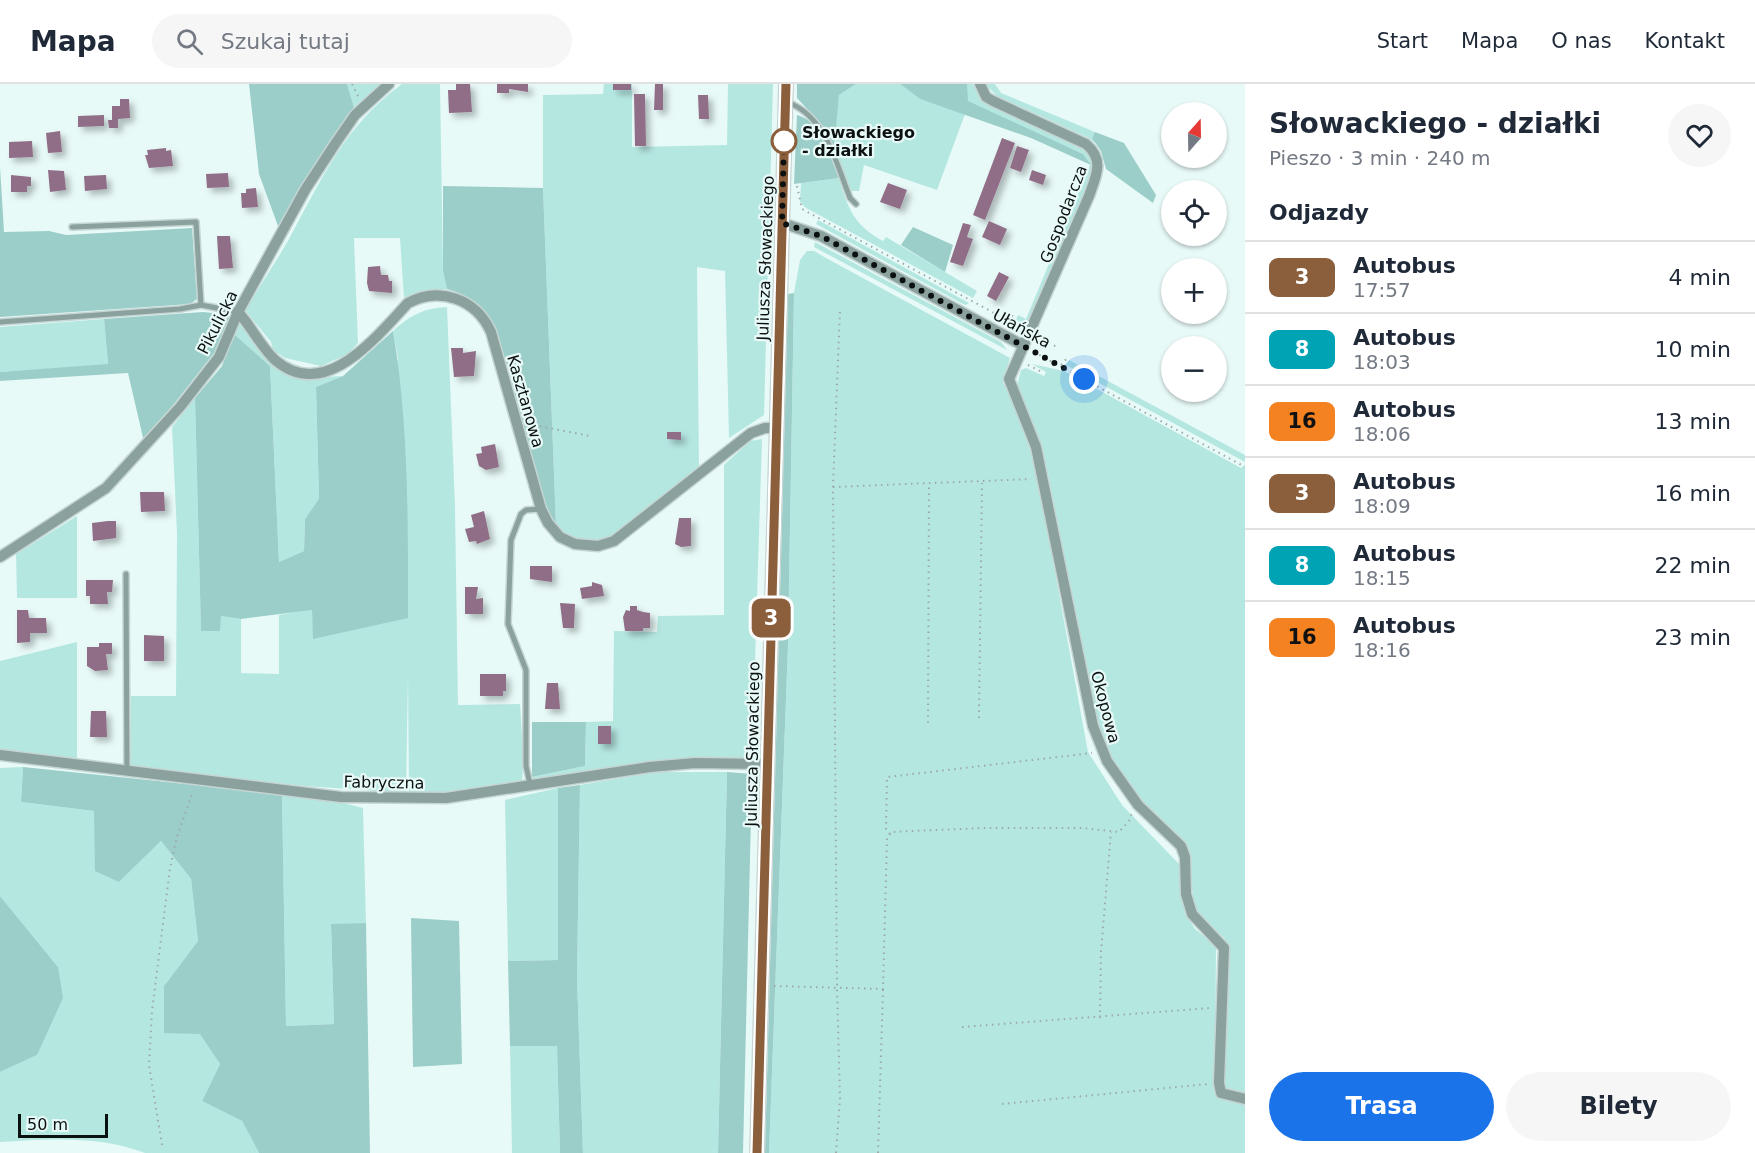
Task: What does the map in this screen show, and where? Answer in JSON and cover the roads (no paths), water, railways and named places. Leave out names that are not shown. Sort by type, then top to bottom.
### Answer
[{"type":"street","name":"Pikulicka","points":[[0,557],[106,488],[180,407],[219,357],[238,312],[305,190],[334,144],[363,107],[389,84]]},
{"type":"street","name":"Juliusza Słowackiego","points":[[757,1153],[786,84]]},
{"type":"street","name":"Gospodarcza","points":[[980,84],[986,97],[1086,144],[1093,150],[1098,160],[1098,171],[1089,196],[1024,346]]},
{"type":"street","name":"Ułańska","points":[[782,223],[812,231],[1024,346]]},
{"type":"street","name":"Kasztanowa","points":[[238,312],[276,360],[292,370],[314,375],[341,367],[408,303],[420,297],[453,297],[475,308],[485,319],[541,509],[552,528],[567,541],[582,546],[606,544],[628,531],[751,434],[765,428],[777,428]]},
{"type":"street","name":"Okopowa","points":[[1024,346],[1009,379],[1036,447],[1093,726],[1102,750],[1138,805],[1181,846],[1185,857],[1186,894],[1192,914],[1224,948],[1219,1083],[1221,1093],[1245,1099]]},
{"type":"street","name":"Fabryczna","points":[[0,755],[341,797],[446,798],[650,767],[695,763],[768,764]]},
{"type":"lane","points":[[785,102],[800,107],[826,138],[850,198],[856,204]]},
{"type":"lane","points":[[72,227],[196,222],[201,305]]},
{"type":"lane","points":[[0,322],[180,309],[201,305],[238,312]]},
{"type":"lane","points":[[530,786],[526,766],[526,670],[508,624],[511,540],[521,514],[526,510],[541,509]]},
{"type":"lane","points":[[126,574],[127,771]]},
{"type":"place","name":"Słowackiego - działki","points":[[784,141]]}]
